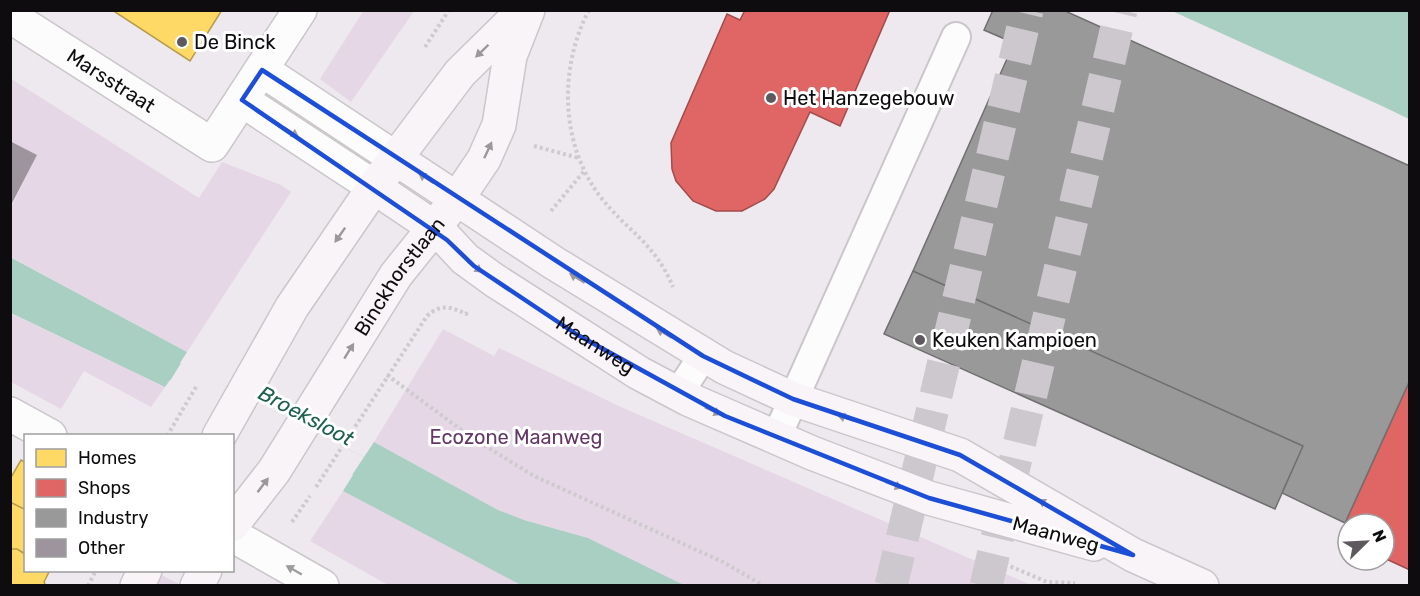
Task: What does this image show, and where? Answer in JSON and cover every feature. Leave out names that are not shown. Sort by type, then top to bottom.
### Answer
[{"type":"street","points":[[300,10],[242,100],[374,187]]},
{"type":"street","name":"Binckhorstlaan","points":[[231,414],[292,307],[395,158],[460,74],[526,10]]},
{"type":"street","name":"Binckhorstlaan","points":[[234,522],[297,434],[396,275],[433,226],[457,199],[481,164],[495,135],[502,110],[510,56],[526,10]]},
{"type":"street","name":"Marsstraat","points":[[10,16],[212,145],[242,100]]},
{"type":"street","points":[[262,70],[395,158]]},
{"type":"street","name":"Maanweg","points":[[395,158],[703,356],[793,399],[960,455],[1133,555],[1202,585]]},
{"type":"street","name":"Maanweg","points":[[374,187],[433,226],[465,259],[494,280],[608,354],[678,394],[776,438],[963,510],[1133,555]]},
{"type":"street","points":[[10,414],[48,434]]},
{"type":"street","points":[[234,536],[322,585]]},
{"type":"lane","points":[[776,438],[956,37]]},
{"type":"lane","points":[[678,394],[703,356]]},
{"type":"path","points":[[589,10],[573,51],[568,83],[571,129],[580,159],[598,194],[661,261],[677,295]]},
{"type":"path","points":[[387,375],[471,437],[534,476],[723,562],[764,585]]},
{"type":"path","points":[[168,434],[193,393]]},
{"type":"path","points":[[267,554],[300,513],[342,446]]},
{"type":"highlighted area","points":[[262,70],[703,356],[793,399],[960,455],[1133,555],[929,498],[725,416],[576,334],[474,266],[447,240],[242,100]]},
{"type":"green space","points":[[364,10],[414,11],[351,102],[320,79]]},
{"type":"green space","points":[[10,78],[199,198],[222,162],[281,185],[291,192],[187,352],[11,257],[11,207],[37,155],[11,141]]},
{"type":"green space","points":[[10,313],[165,387],[151,407],[84,371],[61,409],[11,382]]},
{"type":"green space","name":"Ecozone Maanweg","points":[[443,329],[494,356],[499,348],[621,407],[1031,585],[684,585],[588,538],[524,520],[498,510],[374,442]]},
{"type":"green space","points":[[343,491],[521,585],[388,585],[310,541]]},
{"type":"green space","points":[[158,573],[179,584],[152,586]]},
{"type":"shaded area","points":[[1172,11],[1409,11],[1409,119],[1382,106]]},
{"type":"shaded area","points":[[10,257],[187,352],[180,363],[364,457],[374,442],[498,510],[524,520],[588,538],[684,585],[521,585],[343,491],[353,475],[170,380],[165,387],[11,313]]},
{"type":"pier","points":[[181,363],[364,457],[352,475],[170,381]]},
{"type":"building: Homes","name":"De Binck","points":[[112,10],[222,10],[190,61]]},
{"type":"building: Homes","points":[[21,460],[24,462],[24,509],[10,502],[10,479]]},
{"type":"building: Homes","points":[[10,502],[24,509],[24,554],[17,549],[10,549]]},
{"type":"building: Homes","points":[[10,549],[17,549],[24,553],[24,572],[49,572],[44,582],[46,586],[10,586]]},
{"type":"building: Shops","name":"Het Hanzegebouw","points":[[745,10],[890,10],[840,126],[810,112],[774,189],[765,199],[742,211],[716,211],[693,201],[676,181],[672,169],[671,143],[727,14],[740,20]]},
{"type":"building: Shops","points":[[1410,380],[1410,570],[1396,564],[1396,512],[1350,512]]},
{"type":"building: Industry","points":[[993,10],[1063,10],[1410,166],[1410,380],[1350,512],[1336,512],[1336,519],[1282,493],[1303,446],[913,271],[1014,43],[984,30]]},
{"type":"building: Industry","points":[[913,271],[1303,446],[1275,509],[884,334]]},
{"type":"building: Other","points":[[10,141],[37,155],[10,207]]},
{"type":"tunnel","points":[[891,586],[1027,10]]},
{"type":"tunnel","points":[[986,586],[1121,10]]},
{"type":"place","name":"De Binck","points":[[182,42]]},
{"type":"place","name":"Het Hanzegebouw","points":[[771,98]]},
{"type":"place","name":"Keuken Kampioen","points":[[920,340]]},
{"type":"water label","name":"Broeksloot","points":[[306,416]]}]
